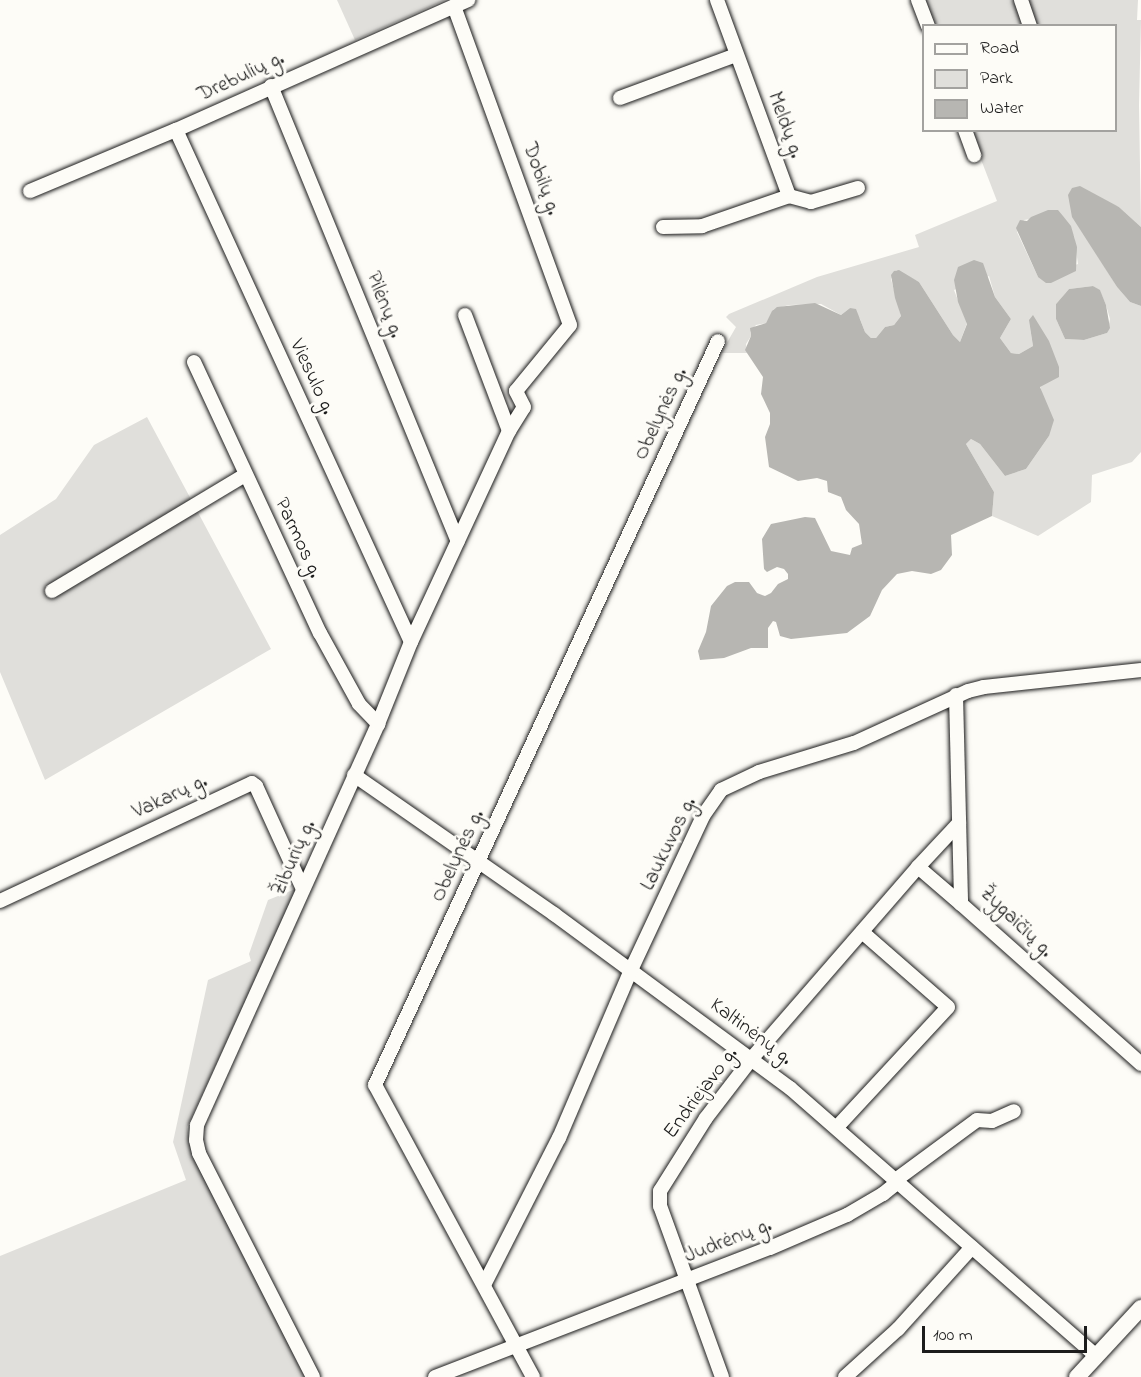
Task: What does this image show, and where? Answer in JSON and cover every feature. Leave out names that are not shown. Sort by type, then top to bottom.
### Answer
[{"type":"main road","points":[[1077,1377],[1141,1308]]},
{"type":"street","name":"Drebulių g.","points":[[30,190],[176,130],[468,0]]},
{"type":"street","name":"Meldų g.","points":[[717,0],[789,196]]},
{"type":"street","points":[[918,0],[927,24]]},
{"type":"street","points":[[1021,0],[1029,24]]},
{"type":"street","name":"Dobilų g.","points":[[454,6],[569,315],[570,325],[566,333],[541,359]]},
{"type":"street","points":[[620,98],[736,55]]},
{"type":"street","name":"Pilėnų g.","points":[[271,86],[458,541]]},
{"type":"street","name":"Viesulo g.","points":[[176,130],[411,642]]},
{"type":"street","points":[[966,132],[974,155]]},
{"type":"street","points":[[663,227],[702,226],[789,196],[811,202],[858,188]]},
{"type":"street","points":[[465,315],[509,431]]},
{"type":"street","name":"Obelynės g.","points":[[533,1377],[375,1085],[718,341]]},
{"type":"street","name":"Žiburių g.","points":[[314,1377],[200,1153],[196,1140],[197,1125],[378,724],[411,642],[509,431],[524,407],[516,391],[541,359]]},
{"type":"street","name":"Parmos g.","points":[[194,362],[245,475],[326,643],[359,705],[378,724]]},
{"type":"street","points":[[52,591],[245,475]]},
{"type":"street","name":"Laukuvos g.","points":[[484,1283],[559,1138],[631,970],[703,816],[721,790],[759,772],[854,743],[956,695],[984,687],[1141,670]]},
{"type":"street","name":"Žygaičių g.","points":[[956,695],[962,904],[1141,1064]]},
{"type":"street","name":"Kaltinėnų g.","points":[[354,775],[479,861],[752,1058],[837,1127],[1096,1356]]},
{"type":"street","name":"Vakarų g.","points":[[0,901],[252,783],[256,786],[303,889]]},
{"type":"street","name":"Endriejavo g.","points":[[722,1377],[660,1206],[660,1191],[706,1118],[752,1058],[959,823]]},
{"type":"street","points":[[918,867],[962,904]]},
{"type":"street","points":[[837,1127],[948,1007],[862,932]]},
{"type":"street","name":"Judrėnų g.","points":[[435,1377],[847,1215],[883,1194],[894,1185],[897,1179],[977,1120],[992,1122],[1014,1111]]},
{"type":"street","points":[[845,1377],[898,1329],[972,1247]]},
{"type":"green space","points":[[337,0],[445,0],[355,40]]},
{"type":"green space","points":[[922,0],[1138,0],[1137,20],[1141,20],[1139,105],[1141,227],[1119,207],[1092,195],[1088,240],[1117,287],[1130,302],[1141,306],[1141,452],[1132,462],[1092,475],[1091,502],[1038,536],[992,516],[994,492],[966,444],[971,439],[980,444],[1005,476],[1026,469],[1049,436],[1029,320],[1033,346],[1019,354],[1011,353],[1000,338],[1011,319],[995,297],[989,276],[954,290],[967,323],[960,342],[953,335],[919,282],[896,270],[891,279],[901,316],[894,325],[885,327],[876,338],[871,338],[865,332],[860,319],[850,308],[841,315],[821,304],[789,305],[774,309],[766,323],[756,325],[750,332],[751,336],[746,344],[747,353],[721,353],[736,327],[726,317],[729,314],[817,277],[919,247],[915,235],[997,201],[970,132],[1117,132],[1117,24],[931,24]],"holes":[[[1030,219],[1074,236],[1078,264],[1038,277],[1017,232],[1024,220]],[[1093,286],[1100,291],[1110,319],[1107,333],[1084,340],[1065,339],[1056,319],[1056,304],[1069,289]]]},
{"type":"green space","points":[[147,417],[271,649],[45,780],[0,672],[0,535],[56,499],[94,445]]},
{"type":"green space","points":[[298,888],[187,1127],[192,1154],[305,1377],[0,1377],[0,1256],[186,1180],[173,1142],[208,980],[251,961],[249,954],[268,900]]},
{"type":"water","points":[[1080,186],[1119,207],[1141,227],[1141,306],[1130,302],[1117,287],[1072,217],[1068,195],[1072,188]]},
{"type":"water","points":[[1048,210],[1058,210],[1071,226],[1077,247],[1076,271],[1051,283],[1046,283],[1038,277],[1016,228],[1020,220],[1027,221]]},
{"type":"water","points":[[974,260],[983,263],[995,297],[1011,319],[1000,338],[1011,353],[1019,354],[1033,346],[1029,320],[1033,315],[1049,341],[1059,367],[1059,377],[1040,387],[1054,420],[1049,436],[1026,469],[1005,476],[980,444],[971,439],[966,444],[994,492],[992,516],[951,535],[952,555],[941,570],[931,574],[912,571],[897,574],[882,590],[870,616],[847,633],[791,639],[780,636],[776,622],[773,621],[768,628],[768,648],[751,648],[724,658],[700,660],[698,651],[706,632],[711,606],[727,586],[735,582],[749,582],[757,593],[765,596],[771,593],[778,584],[788,579],[788,574],[784,569],[777,567],[767,572],[764,569],[762,539],[771,524],[805,517],[815,518],[831,551],[850,555],[852,548],[862,544],[859,524],[846,510],[841,497],[828,492],[827,481],[817,478],[798,481],[769,467],[765,437],[770,424],[770,413],[761,394],[763,377],[745,350],[751,336],[750,328],[766,323],[772,311],[777,307],[815,303],[841,315],[850,308],[856,309],[865,332],[871,338],[876,338],[885,327],[894,325],[901,316],[891,275],[894,271],[899,270],[919,282],[953,335],[960,342],[967,324],[958,302],[954,280],[958,267]]},
{"type":"water","points":[[1093,286],[1100,290],[1106,305],[1110,328],[1107,333],[1084,340],[1065,339],[1056,319],[1056,304],[1069,289]]}]
